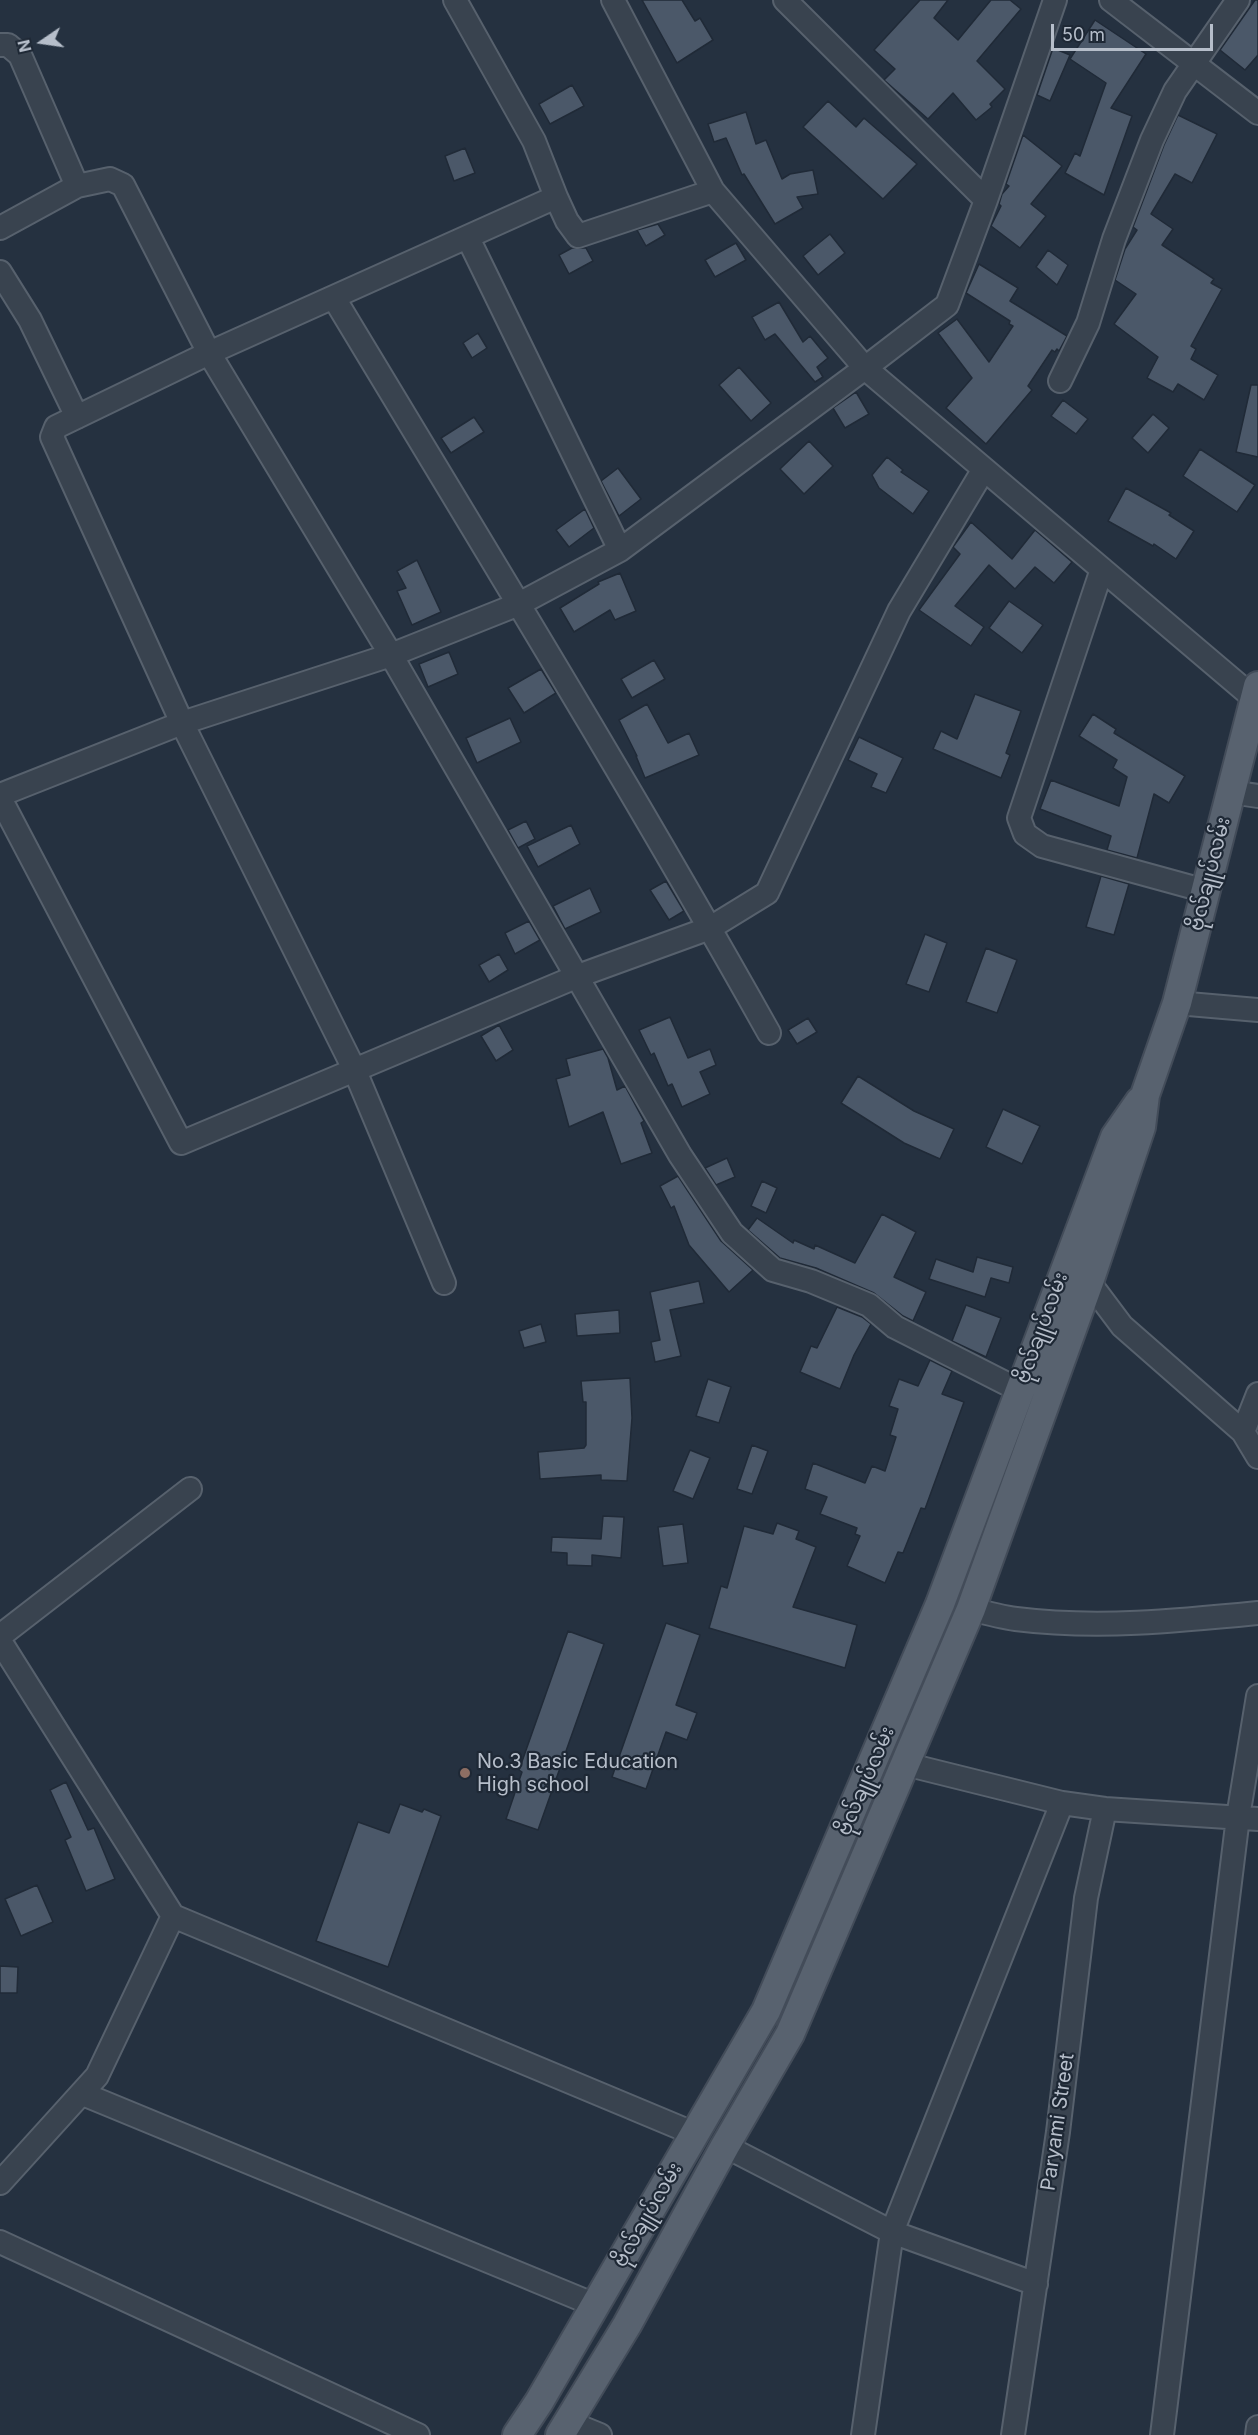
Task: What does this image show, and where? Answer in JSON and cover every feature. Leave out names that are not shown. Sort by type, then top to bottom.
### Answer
[{"type":"main road","name":"ဗိုလ်ချုပ်လမ်း","points":[[564,2428],[627,2325],[725,2146],[790,2034],[971,1610],[1089,1282],[1141,1127],[1145,1095],[1177,1003],[1206,891],[1245,794],[1256,692]]},
{"type":"main road","name":"ဗိုလ်ချုပ်လမ်း","points":[[517,2435],[539,2402],[771,2000],[940,1604],[1115,1137],[1145,1095]]},
{"type":"street","points":[[455,0],[534,141],[567,221],[578,236],[713,191]]},
{"type":"street","points":[[613,0],[713,191],[865,368],[1102,569],[1256,692]]},
{"type":"street","points":[[785,0],[986,200]]},
{"type":"street","points":[[984,469],[899,611],[767,893],[710,928],[578,976],[181,1143],[0,796],[182,723],[392,655],[519,604],[620,550],[865,368],[947,305],[1055,0]]},
{"type":"street","points":[[1111,0],[1258,113]]},
{"type":"street","points":[[1060,381],[1088,323],[1114,239],[1152,140],[1175,91],[1238,0]]},
{"type":"street","points":[[0,45],[8,45],[20,55],[77,186]]},
{"type":"street","points":[[0,228],[77,186],[110,178],[123,185],[209,353],[392,655],[680,1155],[732,1233],[773,1270],[811,1281],[869,1305],[895,1327],[1019,1390]]},
{"type":"street","points":[[444,1283],[356,1071],[182,723],[52,437],[56,428],[209,353],[556,197]]},
{"type":"street","points":[[468,238],[620,550]]},
{"type":"street","points":[[0,272],[30,320],[77,417]]},
{"type":"street","points":[[334,298],[519,604],[710,928],[769,1034]]},
{"type":"street","points":[[1102,569],[1019,818],[1025,834],[1042,846],[1206,891]]},
{"type":"street","points":[[1177,1003],[1258,1010]]},
{"type":"street","points":[[1089,1282],[1122,1326],[1243,1432],[1258,1457]]},
{"type":"street","points":[[1243,1432],[1258,1394]]},
{"type":"street","points":[[0,1636],[190,1489]]},
{"type":"street","points":[[971,1610],[1015,1619],[1098,1624],[1184,1620],[1258,1613]]},
{"type":"street","points":[[0,1641],[173,1916],[695,2134]]},
{"type":"street","points":[[1162,2435],[1248,1818],[1258,1696]]},
{"type":"street","points":[[905,1764],[1062,1803],[1105,1809],[1248,1818]]},
{"type":"street","points":[[863,2435],[892,2232],[1062,1803]]},
{"type":"street","name":"Paryami Street","points":[[1013,2435],[1058,2132],[1086,1898],[1105,1809]]},
{"type":"street","points":[[0,2183],[97,2076],[173,1916]]},
{"type":"street","points":[[83,2094],[595,2305]]},
{"type":"street","points":[[725,2146],[892,2232],[1036,2284]]},
{"type":"street","points":[[0,2242],[418,2435]]},
{"type":"street","points":[[1257,2435],[1258,2427]]},
{"type":"street","points":[[564,2428],[600,2435]]},
{"type":"building","points":[[642,0],[682,0],[695,21],[700,18],[713,40],[677,63]]},
{"type":"building","points":[[920,0],[948,0],[934,18],[958,40],[991,0],[1010,0],[1021,9],[977,61],[1005,89],[990,104],[992,107],[976,120],[953,93],[928,119],[884,80],[895,69],[874,50]]},
{"type":"building","points":[[1255,0],[1258,0],[1258,55],[1245,70],[1220,50]]},
{"type":"building","points":[[1095,20],[1146,54],[1111,108],[1132,116],[1104,195],[1065,173],[1075,153],[1080,156],[1106,83],[1070,59]]},
{"type":"building","points":[[1053,48],[1070,55],[1050,101],[1037,95]]},
{"type":"building","points":[[572,85],[584,106],[550,124],[539,104]]},
{"type":"building","points":[[828,101],[856,127],[864,118],[917,164],[883,199],[803,127]]},
{"type":"building","points":[[746,112],[756,144],[766,140],[782,179],[790,174],[813,170],[818,194],[797,197],[803,208],[775,224],[744,174],[742,175],[726,138],[714,142],[708,124]]},
{"type":"building","points":[[1178,115],[1217,134],[1192,183],[1175,174],[1151,214],[1173,229],[1162,245],[1214,279],[1211,283],[1222,289],[1191,346],[1196,349],[1191,359],[1218,375],[1204,400],[1178,384],[1173,392],[1147,378],[1158,357],[1114,324],[1136,294],[1115,280],[1125,249],[1137,230],[1133,227],[1164,145]]},
{"type":"building","points":[[1023,135],[1062,166],[1031,204],[1046,216],[1020,248],[991,226],[1001,206],[999,204],[1002,194],[1009,186],[1006,184]]},
{"type":"building","points":[[465,148],[475,173],[454,181],[445,156]]},
{"type":"building","points":[[658,224],[665,235],[646,246],[637,230]]},
{"type":"building","points":[[830,234],[845,253],[818,275],[803,256]]},
{"type":"building","points":[[736,243],[746,260],[715,277],[705,260]]},
{"type":"building","points":[[572,248],[586,248],[593,261],[569,274],[559,255]]},
{"type":"building","points":[[1048,250],[1068,265],[1057,285],[1036,267]]},
{"type":"building","points":[[979,264],[1018,288],[1010,301],[1067,336],[1059,351],[1052,350],[1028,386],[1032,390],[986,444],[946,408],[972,378],[938,333],[957,319],[989,362],[1013,326],[1009,324],[1010,321],[966,293]]},
{"type":"building","points":[[779,302],[803,342],[810,336],[828,358],[817,367],[823,377],[815,382],[775,334],[765,340],[752,317]]},
{"type":"building","points":[[478,333],[487,348],[472,358],[463,343]]},
{"type":"building","points":[[739,367],[771,403],[751,421],[719,385]]},
{"type":"building","points":[[1251,385],[1258,385],[1258,457],[1236,452]]},
{"type":"building","points":[[856,392],[869,414],[845,428],[833,408]]},
{"type":"building","points":[[1063,400],[1088,419],[1076,434],[1051,416]]},
{"type":"building","points":[[1153,414],[1169,428],[1148,453],[1132,438]]},
{"type":"building","points":[[474,417],[484,432],[451,453],[441,438]]},
{"type":"building","points":[[809,441],[833,466],[804,494],[780,469]]},
{"type":"building","points":[[1200,449],[1255,485],[1237,512],[1183,476]]},
{"type":"building","points":[[887,457],[903,470],[901,472],[929,491],[913,514],[879,488],[872,475]]},
{"type":"building","points":[[618,468],[641,499],[619,516],[601,481]]},
{"type":"building","points":[[1126,488],[1171,513],[1169,515],[1194,531],[1176,559],[1154,544],[1153,546],[1108,521]]},
{"type":"building","points":[[585,509],[594,528],[569,547],[556,530]]},
{"type":"building","points":[[971,522],[1012,559],[1035,530],[1072,562],[1054,583],[1035,567],[1015,589],[989,565],[955,606],[984,627],[971,646],[919,610],[960,554],[953,547]]},
{"type":"building","points":[[417,560],[441,612],[412,625],[397,591],[406,588],[397,571]]},
{"type":"building","points":[[620,573],[636,611],[615,620],[610,610],[574,632],[560,608],[599,584],[598,582]]},
{"type":"building","points":[[1009,601],[1043,625],[1022,653],[989,628]]},
{"type":"building","points":[[449,652],[458,674],[428,687],[419,664]]},
{"type":"building","points":[[654,660],[665,679],[632,698],[621,679]]},
{"type":"building","points":[[541,669],[556,693],[524,713],[508,688]]},
{"type":"building","points":[[975,694],[1021,711],[1006,753],[1010,755],[1001,778],[933,749],[941,731],[957,739]]},
{"type":"building","points":[[647,704],[668,743],[689,733],[699,755],[645,778],[619,720]]},
{"type":"building","points":[[1093,714],[1116,729],[1114,733],[1185,776],[1169,803],[1154,794],[1137,858],[1107,850],[1111,836],[1040,809],[1051,780],[1119,806],[1127,777],[1113,768],[1117,760],[1079,736]]},
{"type":"building","points":[[510,718],[521,742],[477,763],[466,738]]},
{"type":"building","points":[[859,737],[903,758],[886,793],[871,787],[877,774],[848,760]]},
{"type":"building","points":[[526,821],[535,839],[518,848],[508,830]]},
{"type":"building","points":[[571,825],[580,844],[538,867],[527,846]]},
{"type":"building","points":[[1101,876],[1129,884],[1114,935],[1086,927]]},
{"type":"building","points":[[666,881],[684,911],[669,920],[650,890]]},
{"type":"building","points":[[590,888],[601,912],[565,929],[553,906]]},
{"type":"building","points":[[529,921],[540,940],[515,954],[505,933]]},
{"type":"building","points":[[925,934],[947,943],[929,992],[906,984]]},
{"type":"building","points":[[986,948],[1017,960],[997,1013],[966,1002]]},
{"type":"building","points":[[499,954],[508,970],[489,982],[479,965]]},
{"type":"building","points":[[670,1017],[688,1058],[710,1049],[716,1065],[700,1072],[710,1094],[682,1107],[672,1084],[668,1086],[654,1053],[651,1055],[639,1030]]},
{"type":"building","points":[[808,1018],[817,1032],[797,1044],[788,1030]]},
{"type":"building","points":[[499,1025],[513,1050],[496,1061],[481,1036]]},
{"type":"building","points":[[603,1049],[608,1058],[617,1090],[625,1086],[644,1121],[641,1123],[652,1153],[621,1164],[603,1112],[569,1127],[556,1079],[570,1075],[566,1059]]},
{"type":"building","points":[[858,1076],[914,1111],[954,1129],[940,1159],[904,1143],[841,1103]]},
{"type":"building","points":[[1003,1109],[1040,1126],[1022,1164],[986,1147]]},
{"type":"building","points":[[727,1158],[735,1177],[716,1185],[705,1168]]},
{"type":"building","points":[[678,1176],[721,1241],[753,1270],[729,1292],[689,1245],[674,1206],[671,1208],[660,1186]]},
{"type":"building","points":[[762,1181],[777,1188],[766,1213],[751,1206]]},
{"type":"building","points":[[882,1214],[916,1232],[894,1277],[926,1292],[913,1321],[874,1293],[816,1268],[780,1258],[748,1230],[757,1218],[793,1243],[794,1240],[814,1249],[815,1245],[855,1263]]},
{"type":"building","points":[[977,1257],[1013,1267],[1009,1283],[991,1278],[985,1297],[929,1279],[936,1259],[973,1272]]},
{"type":"building","points":[[699,1281],[704,1303],[670,1310],[681,1356],[655,1362],[651,1342],[660,1340],[650,1292]]},
{"type":"building","points":[[966,1305],[1001,1318],[986,1357],[952,1341]]},
{"type":"building","points":[[837,1307],[862,1317],[871,1324],[854,1355],[840,1389],[800,1372],[811,1346],[817,1348]]},
{"type":"building","points":[[619,1310],[620,1333],[577,1336],[575,1314]]},
{"type":"building","points":[[541,1324],[546,1342],[524,1348],[519,1331]]},
{"type":"building","points":[[930,1360],[952,1371],[942,1394],[964,1402],[925,1509],[921,1508],[903,1553],[898,1552],[885,1583],[847,1566],[860,1536],[855,1534],[857,1528],[820,1514],[827,1497],[805,1489],[813,1463],[865,1483],[872,1466],[885,1471],[896,1437],[890,1435],[898,1409],[889,1406],[899,1379],[918,1386]]},
{"type":"building","points":[[630,1378],[632,1418],[627,1481],[601,1480],[601,1475],[540,1479],[538,1452],[584,1448],[586,1445],[586,1402],[583,1402],[581,1381]]},
{"type":"building","points":[[708,1379],[731,1387],[719,1423],[696,1416]]},
{"type":"building","points":[[752,1445],[768,1451],[752,1494],[737,1489]]},
{"type":"building","points":[[690,1450],[710,1458],[693,1499],[673,1491]]},
{"type":"building","points":[[603,1516],[624,1517],[621,1558],[592,1555],[592,1566],[567,1565],[567,1553],[551,1552],[552,1537],[601,1539]]},
{"type":"building","points":[[777,1523],[799,1531],[796,1539],[816,1547],[793,1607],[857,1625],[845,1668],[709,1628],[721,1586],[727,1588],[744,1526],[773,1534]]},
{"type":"building","points":[[683,1524],[688,1563],[663,1566],[658,1527]]},
{"type":"building","points":[[666,1623],[700,1635],[676,1705],[697,1713],[687,1740],[666,1732],[646,1789],[612,1777]]},
{"type":"building","points":[[568,1631],[604,1644],[538,1830],[506,1819],[522,1772],[519,1770]]},
{"type":"building","points":[[66,1782],[88,1830],[94,1828],[115,1879],[86,1891],[65,1840],[71,1837],[50,1790]]},
{"type":"building","points":[[400,1804],[422,1812],[424,1809],[441,1816],[388,1967],[316,1941],[358,1822],[389,1833]]},
{"type":"building","points":[[37,1885],[53,1922],[21,1936],[5,1899]]},
{"type":"building","points":[[0,1966],[18,1967],[17,1993],[0,1993]]},
{"type":"place","name":"No.3 Basic Education High school","points":[[465,1773]]}]
